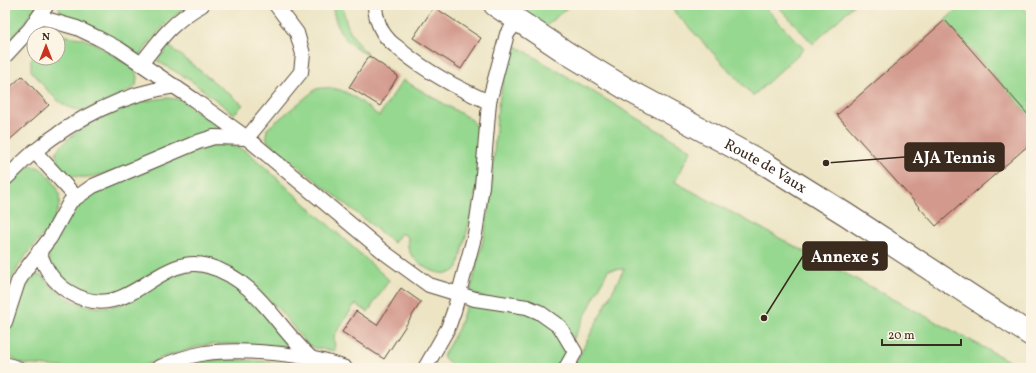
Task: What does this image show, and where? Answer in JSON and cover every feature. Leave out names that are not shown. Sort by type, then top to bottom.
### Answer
[{"type":"street","name":"Route de Vaux","points":[[495,5],[630,91],[767,165],[847,215],[1031,335]]},
{"type":"lane","points":[[5,56],[39,17],[47,5]]},
{"type":"lane","points":[[141,64],[167,31],[184,15],[202,5]]},
{"type":"lane","points":[[247,138],[301,72],[303,54],[297,33],[276,5]]},
{"type":"lane","points":[[375,5],[375,11],[387,39],[416,62],[456,87],[489,102]]},
{"type":"lane","points":[[39,17],[77,28],[119,49],[175,86],[247,138],[410,273],[429,285],[458,294],[527,307],[550,318],[560,327],[575,352],[566,368]]},
{"type":"lane","points":[[425,368],[448,328],[458,294],[479,213],[489,102],[507,34],[518,20]]},
{"type":"lane","points":[[5,179],[34,151],[72,125],[133,96],[160,88],[175,86]]},
{"type":"lane","points":[[5,322],[18,282],[39,251],[50,238],[63,212],[76,197],[93,186],[198,142],[214,137],[247,138]]},
{"type":"lane","points":[[34,151],[76,197]]},
{"type":"lane","points":[[39,251],[43,264],[52,277],[62,287],[76,296],[91,300],[104,301],[122,298],[136,292],[166,271],[179,266],[194,264],[219,270],[233,277],[254,293],[311,358]]},
{"type":"lane","points":[[158,368],[186,358],[227,352],[311,358],[328,361],[345,368]]},
{"type":"lane","points":[[5,364],[17,368]]},
{"type":"green space","points":[[5,5],[37,5],[23,25],[5,45]]},
{"type":"green space","points":[[59,5],[190,5],[169,21],[140,55],[89,25],[60,14]]},
{"type":"green space","points":[[332,5],[343,5],[346,20],[351,33],[369,56],[353,46],[343,36],[339,30]]},
{"type":"green space","points":[[521,5],[570,5],[543,29]]},
{"type":"green space","points":[[668,5],[763,5],[804,49],[753,96]]},
{"type":"green space","points":[[777,5],[854,5],[813,44]]},
{"type":"green space","points":[[962,5],[1021,5],[1031,16],[1031,118],[945,20]]},
{"type":"green space","points":[[66,36],[81,38],[94,43],[134,68],[137,77],[136,86],[128,91],[89,109],[79,110],[64,105],[52,95],[31,71],[31,66],[66,66]]},
{"type":"green space","points":[[169,46],[243,105],[234,114],[190,80],[157,61]]},
{"type":"green space","points":[[516,46],[691,150],[675,182],[1022,368],[573,368],[624,269],[608,270],[573,340],[563,324],[470,293],[484,236],[490,201],[498,106],[510,49]]},
{"type":"green space","points":[[403,80],[472,120],[478,133],[480,150],[476,191],[458,267],[454,271],[448,273],[435,272],[422,265],[410,253],[408,237],[401,233],[394,243],[268,142],[266,136],[267,129],[316,89],[326,88],[343,91],[357,99],[379,116]]},
{"type":"green space","points":[[166,98],[179,99],[221,129],[199,136],[137,162],[101,175],[85,177],[70,175],[60,167],[56,152],[66,141],[91,123],[106,115],[137,104]]},
{"type":"green space","points":[[222,144],[248,152],[389,280],[368,312],[355,304],[334,336],[335,351],[314,348],[306,343],[268,299],[231,277],[194,258],[169,263],[125,289],[114,293],[100,295],[81,291],[73,287],[60,278],[52,269],[48,254],[50,247],[75,206],[96,191],[200,148]]},
{"type":"green space","points":[[30,166],[39,168],[48,175],[57,189],[60,200],[52,222],[19,265],[5,297],[5,187],[23,169]]},
{"type":"green space","points":[[195,270],[217,275],[245,292],[289,344],[288,346],[226,344],[204,345],[164,357],[139,368],[73,368],[23,364],[11,356],[8,351],[7,339],[12,318],[23,285],[31,276],[42,276],[63,295],[74,301],[85,305],[98,307],[123,303],[137,297],[168,277]]},
{"type":"green space","points":[[468,301],[526,311],[548,321],[569,348],[559,368],[453,368],[443,356],[458,329]]},
{"type":"green space","points":[[227,359],[286,363],[320,368],[180,368],[207,361]]},
{"type":"building","points":[[434,7],[481,38],[461,69],[413,38]]},
{"type":"building","points":[[945,20],[1031,118],[1031,143],[936,226],[837,115]]},
{"type":"building","points":[[369,56],[398,76],[380,106],[349,87]]},
{"type":"building","points":[[22,76],[49,105],[5,144],[5,92]]},
{"type":"building","points":[[401,288],[421,302],[384,359],[342,332],[356,311],[377,325]]},
{"type":"place","name":"AJA Tennis","points":[[826,163]]},
{"type":"place","name":"Annexe 5","points":[[764,318]]}]
